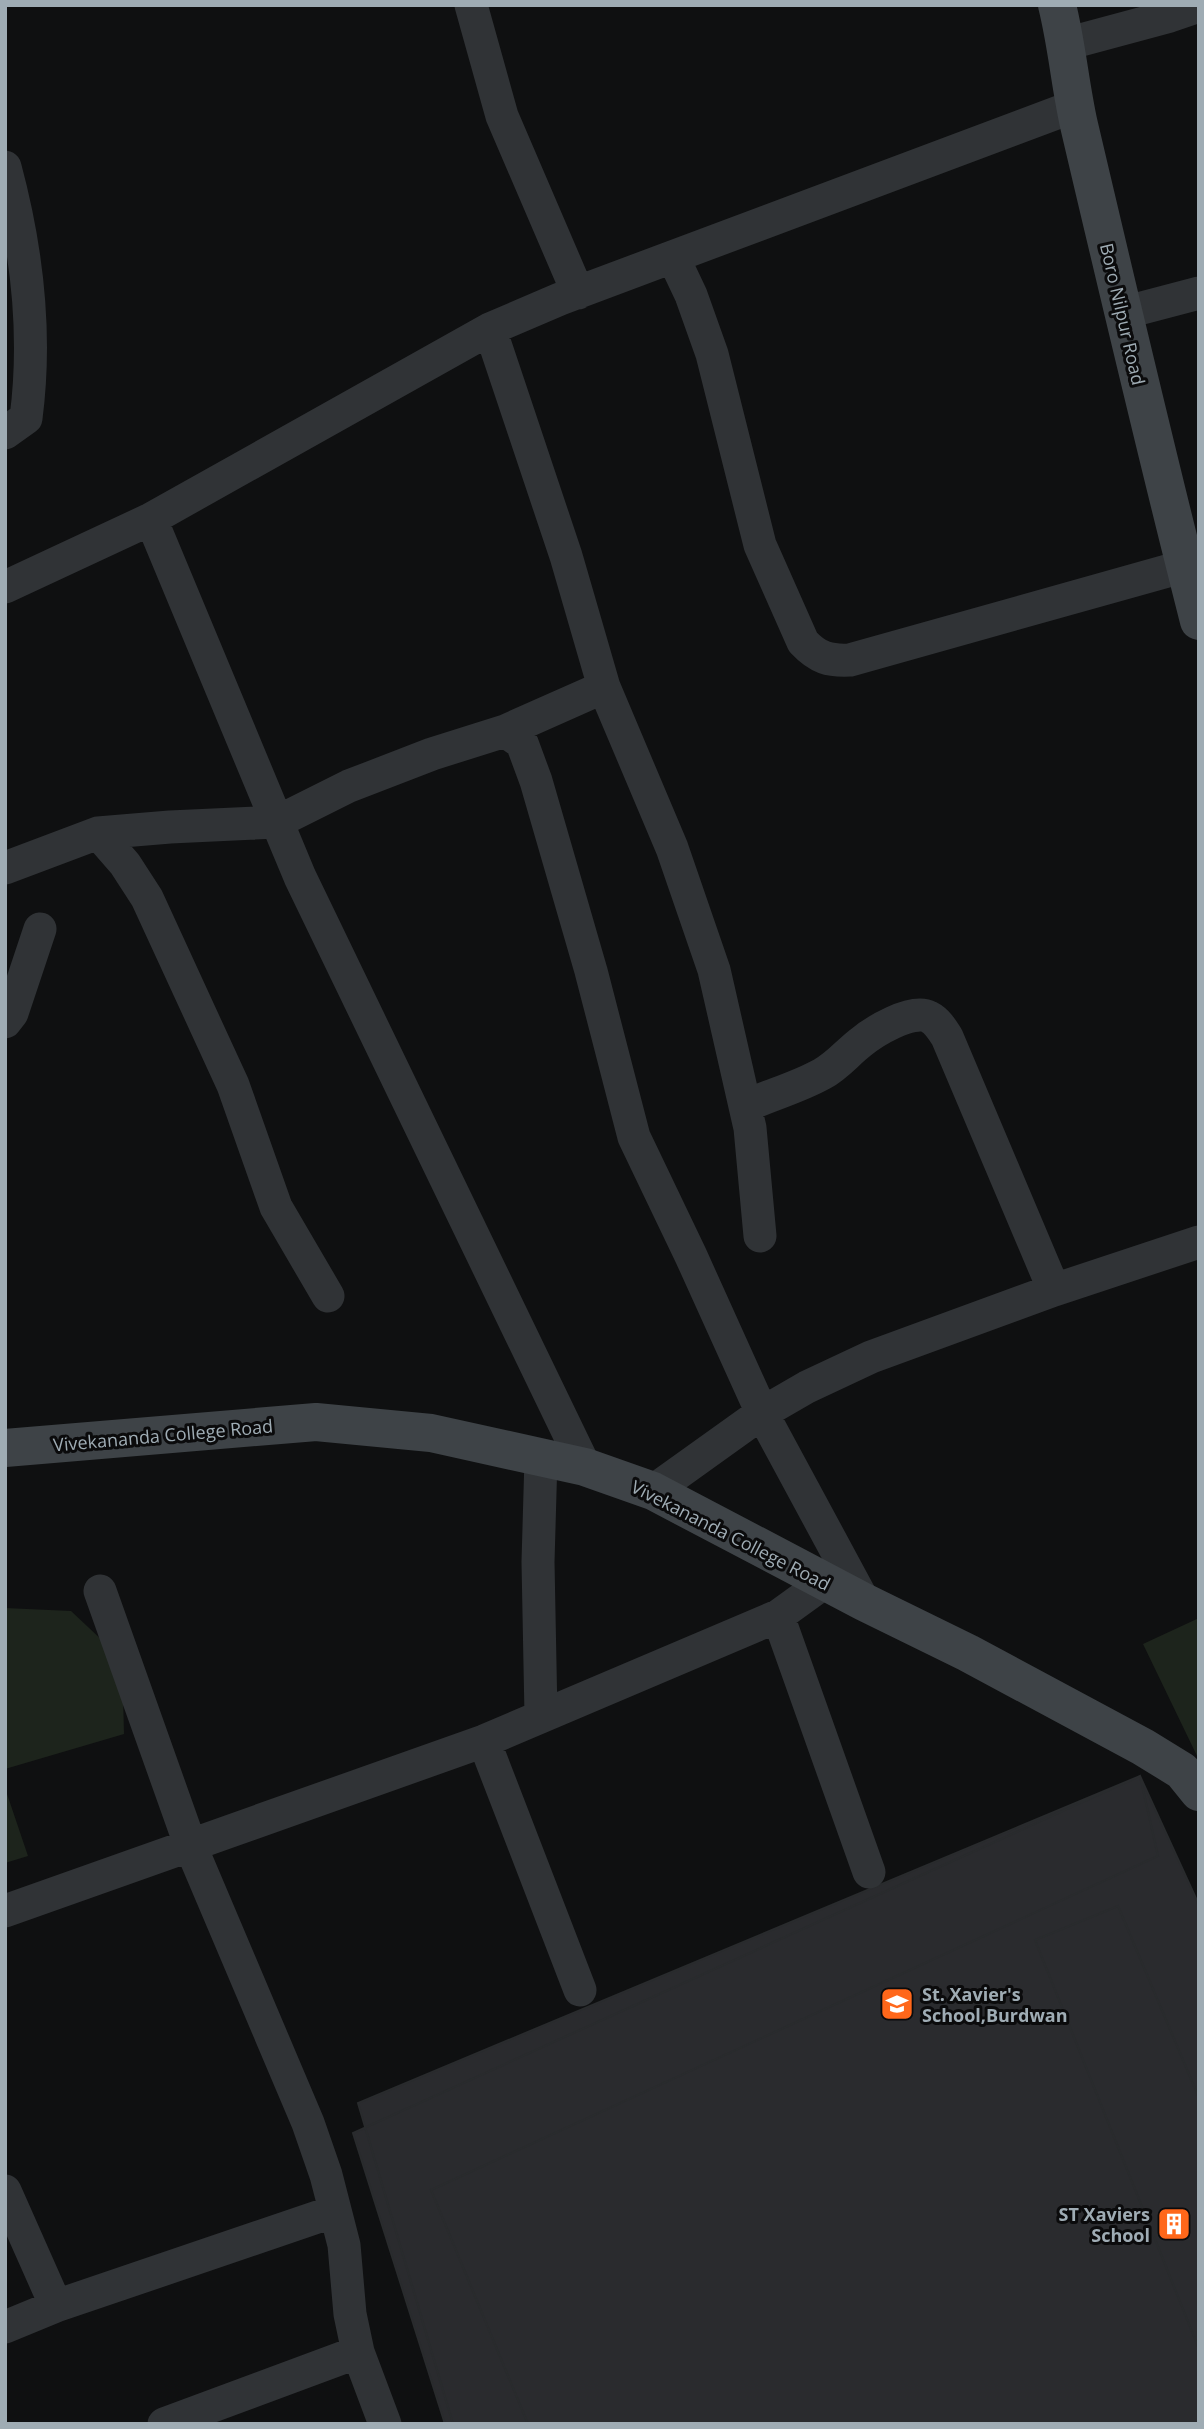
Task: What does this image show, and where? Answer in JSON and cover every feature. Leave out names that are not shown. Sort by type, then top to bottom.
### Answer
[{"type":"street","points":[[471,5],[502,116],[578,293]]},
{"type":"street","name":"Boro Nilpur Road","points":[[1056,5],[1066,44],[1075,106],[1148,424],[1199,621]]},
{"type":"street","points":[[1066,44],[1199,6]]},
{"type":"street","points":[[5,587],[151,519],[490,329],[578,293],[1075,106]]},
{"type":"street","points":[[5,167],[21,233],[30,316],[29,396],[26,418],[5,433]]},
{"type":"street","points":[[673,257],[691,295],[712,354],[760,545],[803,642],[815,654],[829,661],[850,660],[1185,566]]},
{"type":"street","points":[[1123,313],[1199,293]]},
{"type":"street","points":[[490,329],[566,556],[604,687],[672,848],[714,970],[750,1128],[760,1236]]},
{"type":"street","points":[[151,519],[300,877],[584,1467]]},
{"type":"street","points":[[5,868],[98,833],[277,822],[349,786],[432,754],[505,731],[604,687]]},
{"type":"street","points":[[505,731],[522,743],[536,781],[591,971],[634,1137],[762,1413],[864,1602]]},
{"type":"street","points":[[98,833],[124,864],[147,898],[233,1085],[276,1207],[328,1296]]},
{"type":"street","points":[[5,1022],[12,1013],[40,929]]},
{"type":"street","points":[[746,1106],[821,1074],[860,1042],[888,1025],[910,1015],[926,1015],[937,1023],[947,1037],[1054,1290]]},
{"type":"street","points":[[653,1491],[762,1413],[807,1387],[871,1357],[1054,1290],[1199,1242]]},
{"type":"street","name":"Vivekananda College Road","points":[[5,1448],[316,1422],[431,1433],[584,1467],[653,1491],[864,1602],[968,1653],[1143,1747],[1182,1771],[1199,1792]]},
{"type":"street","points":[[541,1458],[538,1562],[541,1716]]},
{"type":"street","points":[[5,1912],[484,1741],[778,1616],[825,1581]]},
{"type":"street","points":[[100,1591],[191,1847],[308,2123],[327,2175],[344,2245],[349,2314],[358,2352],[385,2424]]},
{"type":"street","points":[[778,1616],[869,1872]]},
{"type":"street","points":[[484,1741],[580,1990]]},
{"type":"street","points":[[5,2191],[56,2306]]},
{"type":"street","points":[[5,2327],[56,2306],[335,2211]]},
{"type":"street","points":[[164,2424],[358,2352]]},
{"type":"shaded area","points":[[5,1608],[71,1611],[122,1659],[124,1734],[5,1769]]},
{"type":"shaded area","points":[[1199,1618],[1199,1760],[1143,1644]]},
{"type":"shaded area","points":[[5,1788],[28,1856],[5,1863]]},
{"type":"building","name":"St. Xavier's School,Burdwan","points":[[1140,1776],[1199,1905],[1199,2424],[453,2424],[358,2103]]},
{"type":"building","points":[[1140,1776],[1158,1856],[431,2190],[528,2424],[445,2424],[353,2133]]},
{"type":"building","name":"ST Xaviers School","points":[[1118,1906],[1199,2098],[1199,2349],[1035,1940]]},
{"type":"place","name":"St. Xavier's School,Burdwan","points":[[897,2004]]},
{"type":"place","name":"ST Xaviers School","points":[[1174,2224]]}]
